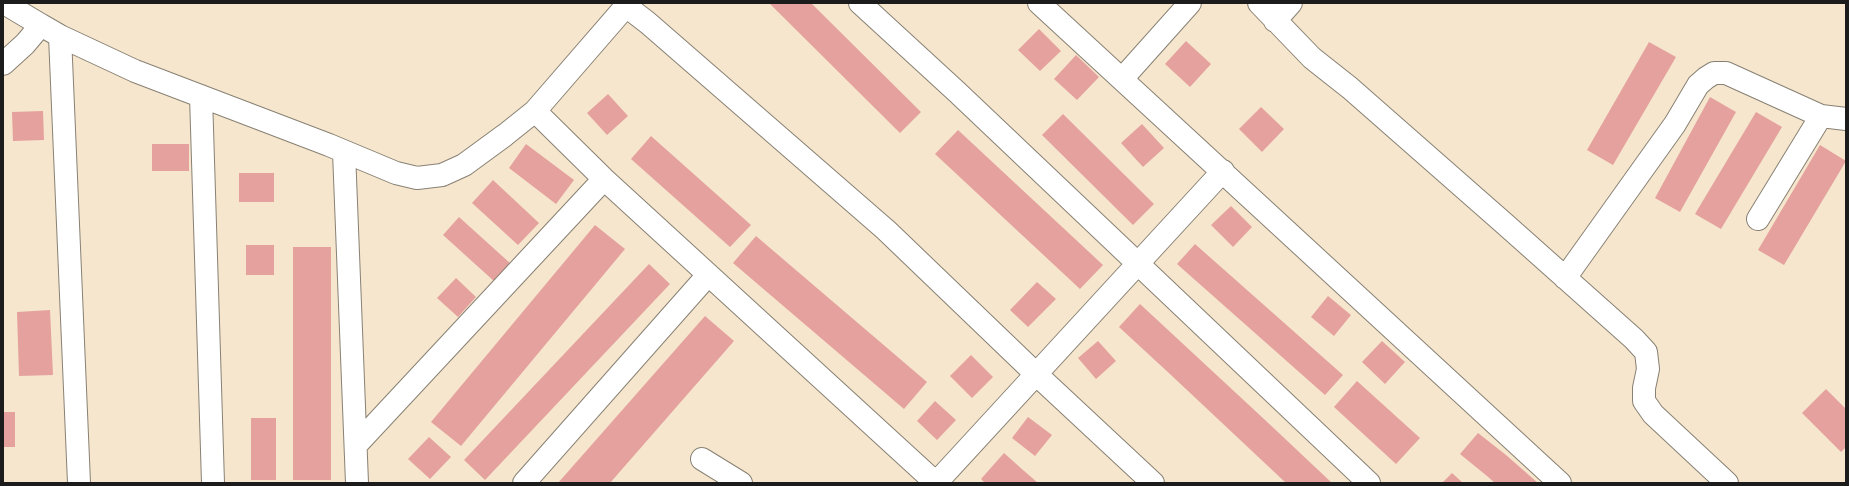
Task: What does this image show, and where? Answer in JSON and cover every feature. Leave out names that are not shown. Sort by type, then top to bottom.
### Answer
[{"type":"street","points":[[4,3],[60,36],[135,71],[396,173],[417,178],[442,175],[464,165],[505,135],[534,111],[626,4],[851,198],[1153,483]]},
{"type":"street","points":[[860,3],[1138,263],[1369,483]]},
{"type":"street","points":[[1039,3],[1560,483]]},
{"type":"street","points":[[1122,80],[1190,3]]},
{"type":"street","points":[[1259,3],[1312,58],[1368,104],[1634,339],[1646,352],[1648,369],[1644,388],[1644,401],[1653,414],[1727,483]]},
{"type":"street","points":[[1275,21],[1291,3]]},
{"type":"street","points":[[3,64],[25,44],[41,25]]},
{"type":"street","points":[[60,36],[79,483]]},
{"type":"street","points":[[1565,278],[1675,124],[1698,85],[1714,73],[1726,73],[1821,116],[1846,119]]},
{"type":"street","points":[[201,96],[213,483]]},
{"type":"street","points":[[534,111],[604,179],[936,483],[1223,171]]},
{"type":"street","points":[[1758,219],[1821,116]]},
{"type":"street","points":[[344,152],[357,444],[357,483]]},
{"type":"street","points":[[357,444],[604,179]]},
{"type":"street","points":[[524,483],[708,275]]},
{"type":"street","points":[[702,459],[741,483]]},
{"type":"building","points":[[769,3],[811,3],[921,112],[900,133]]},
{"type":"building","points":[[1039,29],[1061,51],[1040,71],[1018,50]]},
{"type":"building","points":[[1186,41],[1211,64],[1190,87],[1165,64]]},
{"type":"building","points":[[1649,42],[1676,57],[1613,165],[1587,150]]},
{"type":"building","points":[[1076,55],[1099,77],[1077,100],[1054,79]]},
{"type":"building","points":[[608,94],[628,116],[607,135],[587,113]]},
{"type":"building","points":[[1710,97],[1736,112],[1680,212],[1655,198]]},
{"type":"building","points":[[1261,107],[1284,129],[1262,152],[1239,129]]},
{"type":"building","points":[[43,111],[44,140],[13,141],[12,112]]},
{"type":"building","points":[[1756,112],[1782,127],[1721,229],[1695,214]]},
{"type":"building","points":[[1063,114],[1154,204],[1133,225],[1042,135]]},
{"type":"building","points":[[1142,124],[1164,148],[1143,167],[1121,143]]},
{"type":"building","points":[[958,130],[1103,265],[1080,289],[935,154]]},
{"type":"building","points":[[651,136],[751,225],[730,247],[631,159]]},
{"type":"building","points":[[152,144],[189,144],[189,171],[152,171]]},
{"type":"building","points":[[526,144],[574,180],[556,204],[509,168]]},
{"type":"building","points":[[1820,145],[1846,161],[1784,265],[1758,250]]},
{"type":"building","points":[[239,173],[274,173],[274,202],[239,202]]},
{"type":"building","points":[[493,180],[539,223],[518,245],[472,203]]},
{"type":"building","points":[[1231,206],[1252,227],[1233,247],[1211,225]]},
{"type":"building","points":[[459,217],[511,264],[495,282],[443,235]]},
{"type":"building","points":[[595,225],[625,249],[461,446],[431,422]]},
{"type":"building","points":[[756,236],[927,382],[904,409],[733,263]]},
{"type":"building","points":[[1195,244],[1343,375],[1325,395],[1177,264]]},
{"type":"building","points":[[246,245],[274,245],[274,275],[246,275]]},
{"type":"building","points":[[293,247],[331,247],[331,480],[293,480]]},
{"type":"building","points":[[649,264],[670,284],[485,480],[464,460]]},
{"type":"building","points":[[456,278],[476,297],[458,317],[437,298]]},
{"type":"building","points":[[1037,282],[1056,299],[1028,327],[1010,310]]},
{"type":"building","points":[[1328,296],[1351,315],[1334,336],[1311,317]]},
{"type":"building","points":[[1140,304],[1332,483],[1286,483],[1119,327]]},
{"type":"building","points":[[50,310],[53,375],[19,376],[17,312]]},
{"type":"building","points":[[705,316],[734,341],[610,483],[558,483]]},
{"type":"building","points":[[1098,341],[1116,361],[1096,379],[1078,358]]},
{"type":"building","points":[[1382,341],[1405,362],[1385,384],[1362,362]]},
{"type":"building","points":[[971,355],[993,377],[972,398],[950,376]]},
{"type":"building","points":[[1357,381],[1420,438],[1396,464],[1334,407]]},
{"type":"building","points":[[1826,389],[1846,409],[1846,447],[1841,452],[1802,413]]},
{"type":"building","points":[[935,401],[956,420],[937,440],[917,421]]},
{"type":"building","points":[[3,412],[15,412],[15,447],[3,447]]},
{"type":"building","points":[[1028,417],[1052,435],[1035,456],[1012,438]]},
{"type":"building","points":[[251,418],[276,418],[276,480],[251,480]]},
{"type":"building","points":[[1478,433],[1538,483],[1495,483],[1460,454]]},
{"type":"building","points":[[429,437],[451,457],[430,479],[408,459]]},
{"type":"building","points":[[1004,453],[1038,483],[985,483],[981,479]]},
{"type":"building","points":[[1452,473],[1463,483],[1442,483]]}]
